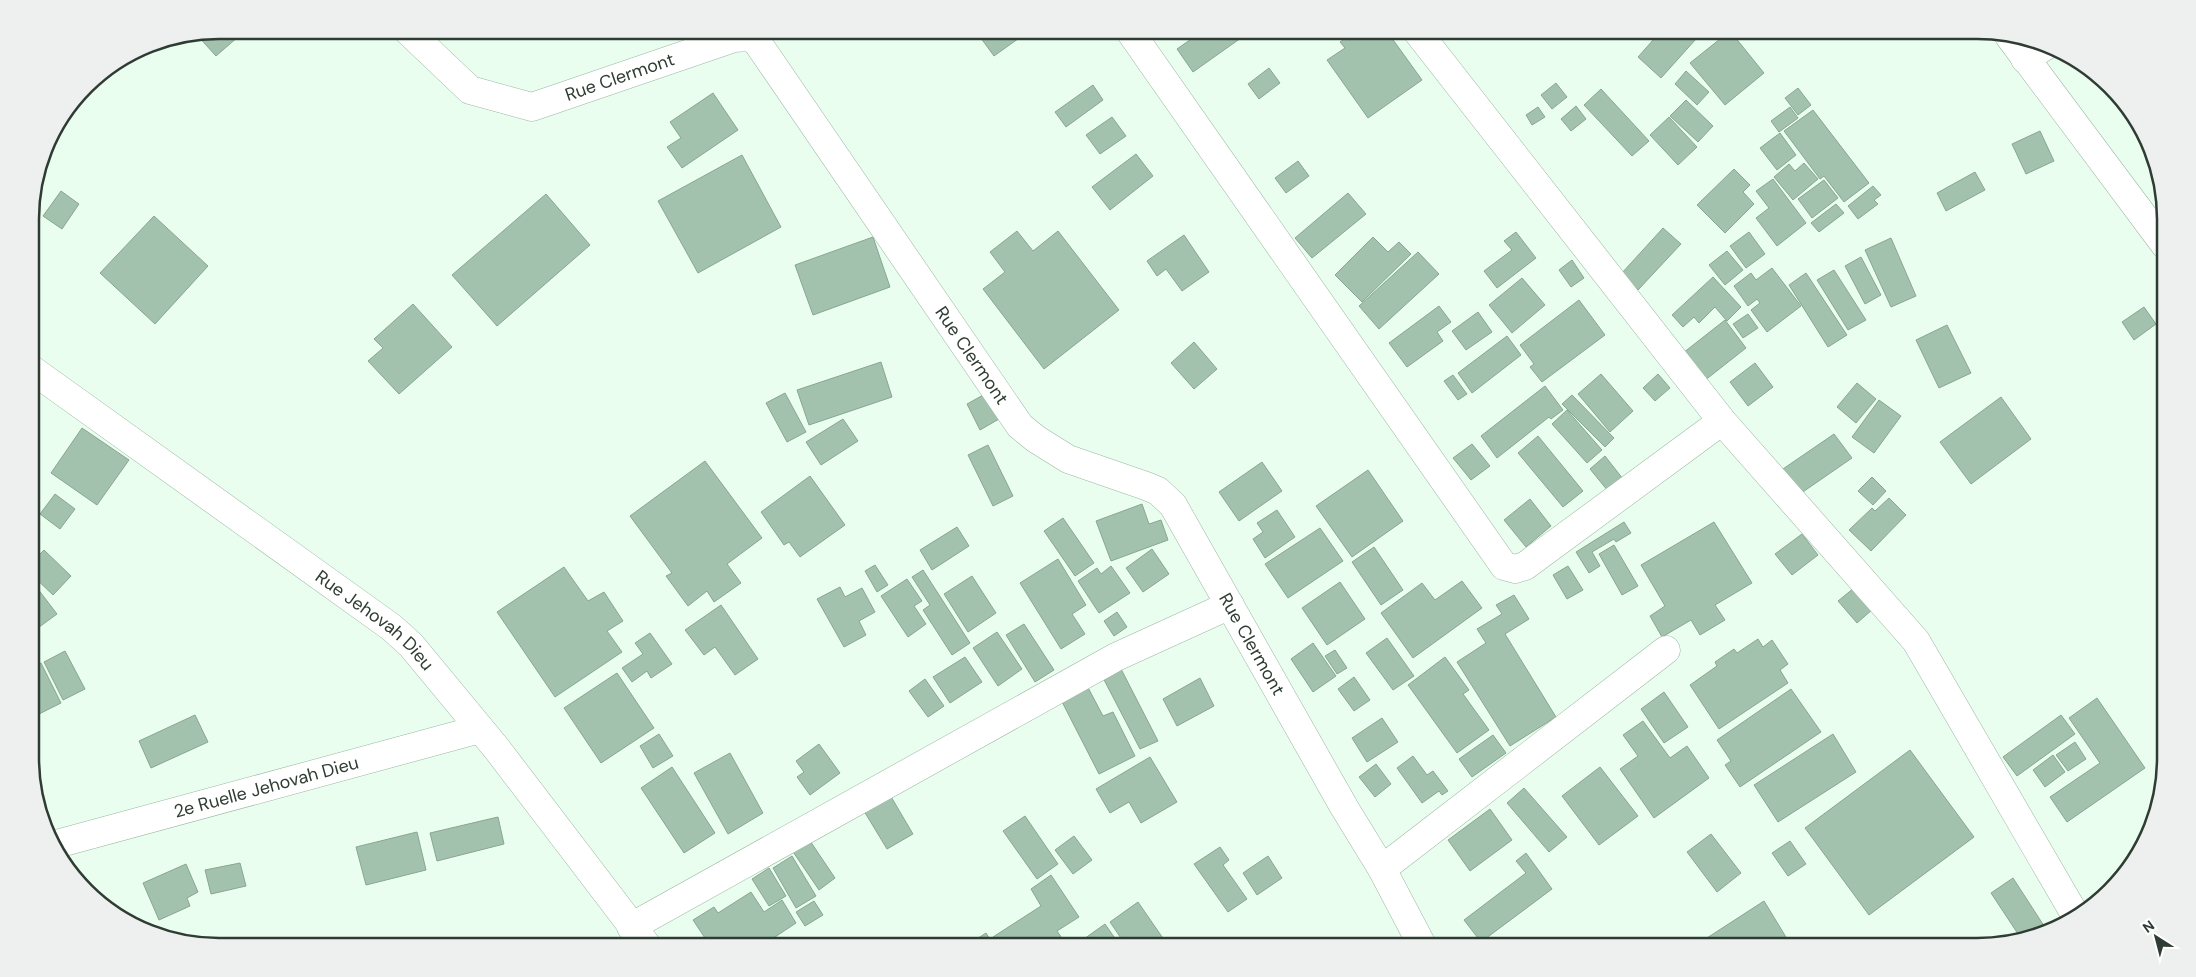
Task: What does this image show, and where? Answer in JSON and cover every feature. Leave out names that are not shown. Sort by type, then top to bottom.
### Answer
[{"type":"street","name":"Rue Clermont","points":[[416,39],[470,90],[532,107],[731,39]]},
{"type":"street","name":"Rue Clermont","points":[[753,39],[757,42],[1020,426],[1036,439],[1068,459],[1158,491],[1173,504],[1344,807],[1382,869],[1418,938]]},
{"type":"street","points":[[1135,39],[1504,566],[1515,569],[1526,566],[1722,421]]},
{"type":"street","points":[[1423,39],[1722,421],[1916,641],[2073,911]]},
{"type":"street","points":[[2013,42],[2157,236]]},
{"type":"street","points":[[2025,59],[2040,50]]},
{"type":"street","name":"Rue Jehovah Dieu","points":[[39,375],[391,627],[411,645],[480,730],[640,937]]},
{"type":"street","points":[[640,937],[1116,657],[1230,605]]},
{"type":"street","points":[[1382,869],[1666,650]]},
{"type":"street","name":"2e Ruelle Jehovah Dieu","points":[[60,843],[480,730]]},
{"type":"building","points":[[236,39],[216,56],[201,40]]},
{"type":"building","points":[[982,39],[1018,39],[994,56]]},
{"type":"building","points":[[1191,39],[1240,39],[1193,72],[1177,49]]},
{"type":"building","points":[[1344,39],[1392,39],[1422,80],[1368,118],[1327,60],[1345,48],[1340,42]]},
{"type":"building","points":[[1654,39],[1696,39],[1661,78],[1638,57]]},
{"type":"building","points":[[1720,39],[1736,39],[1764,73],[1725,105],[1690,63]]},
{"type":"building","points":[[1269,68],[1280,83],[1259,99],[1248,84]]},
{"type":"building","points":[[1686,71],[1709,92],[1697,105],[1675,84]]},
{"type":"building","points":[[1556,83],[1567,97],[1552,109],[1541,95]]},
{"type":"building","points":[[1093,85],[1103,100],[1066,127],[1055,112]]},
{"type":"building","points":[[1798,88],[1811,105],[1798,115],[1785,98]]},
{"type":"building","points":[[1601,89],[1649,141],[1632,156],[1584,105]]},
{"type":"building","points":[[713,93],[738,130],[682,168],[667,147],[681,138],[670,122]]},
{"type":"building","points":[[1686,100],[1713,126],[1698,142],[1670,116]]},
{"type":"building","points":[[1576,106],[1586,119],[1571,131],[1561,119]]},
{"type":"building","points":[[1538,107],[1545,117],[1532,125],[1526,115]]},
{"type":"building","points":[[1790,107],[1798,118],[1779,132],[1771,121]]},
{"type":"building","points":[[1813,110],[1869,183],[1844,202],[1824,176],[1820,179],[1784,131]]},
{"type":"building","points":[[1112,117],[1126,136],[1100,154],[1086,135]]},
{"type":"building","points":[[1669,117],[1697,147],[1678,165],[1650,135]]},
{"type":"building","points":[[2040,131],[2054,161],[2026,174],[2012,144]]},
{"type":"building","points":[[1780,133],[1796,155],[1777,170],[1760,148]]},
{"type":"building","points":[[1136,154],[1153,176],[1110,210],[1092,187]]},
{"type":"building","points":[[742,155],[781,227],[698,273],[658,201]]},
{"type":"building","points":[[1298,161],[1309,176],[1286,193],[1275,178]]},
{"type":"building","points":[[1804,163],[1818,179],[1793,200],[1774,177],[1789,164],[1795,171]]},
{"type":"building","points":[[1734,169],[1750,185],[1743,192],[1754,204],[1725,233],[1697,205]]},
{"type":"building","points":[[1975,172],[1985,190],[1946,211],[1937,193]]},
{"type":"building","points":[[1773,179],[1806,223],[1777,246],[1756,218],[1769,208],[1756,191]]},
{"type":"building","points":[[1824,180],[1838,198],[1812,218],[1798,199]]},
{"type":"building","points":[[1873,186],[1881,195],[1874,200],[1878,204],[1858,219],[1848,206]]},
{"type":"building","points":[[61,191],[79,204],[62,229],[43,216]]},
{"type":"building","points":[[1348,193],[1366,214],[1312,258],[1295,238]]},
{"type":"building","points":[[546,194],[590,245],[497,326],[452,275]]},
{"type":"building","points":[[1836,204],[1844,213],[1819,232],[1811,223]]},
{"type":"building","points":[[154,216],[208,266],[155,324],[100,273]]},
{"type":"building","points":[[1663,228],[1681,244],[1638,290],[1621,274]]},
{"type":"building","points":[[1017,231],[1033,251],[1058,231],[1119,310],[1044,369],[983,289],[1005,272],[990,252]]},
{"type":"building","points":[[1516,232],[1536,258],[1497,288],[1484,271],[1512,250],[1504,241]]},
{"type":"building","points":[[1749,232],[1765,254],[1746,268],[1730,246]]},
{"type":"building","points":[[1184,235],[1209,272],[1182,291],[1166,269],[1157,276],[1147,261]]},
{"type":"building","points":[[873,237],[890,287],[813,315],[795,265]]},
{"type":"building","points":[[1373,237],[1388,252],[1399,242],[1411,254],[1362,302],[1335,275]]},
{"type":"building","points":[[1891,238],[1916,296],[1891,307],[1865,250]]},
{"type":"building","points":[[1727,251],[1743,270],[1725,285],[1709,265]]},
{"type":"building","points":[[1418,252],[1439,274],[1379,329],[1359,306]]},
{"type":"building","points":[[1861,257],[1881,295],[1865,304],[1845,266]]},
{"type":"building","points":[[1572,260],[1584,278],[1571,287],[1559,270]]},
{"type":"building","points":[[1772,268],[1801,306],[1767,332],[1751,310],[1760,303],[1757,299],[1748,306],[1734,286],[1751,273],[1756,280]]},
{"type":"building","points":[[1834,270],[1866,320],[1848,330],[1817,280]]},
{"type":"building","points":[[1806,273],[1847,335],[1828,347],[1789,285]]},
{"type":"building","points":[[1713,277],[1741,307],[1727,321],[1715,307],[1699,323],[1694,317],[1683,327],[1672,315]]},
{"type":"building","points":[[1522,278],[1545,305],[1512,333],[1489,305]]},
{"type":"building","points":[[1579,300],[1605,335],[1542,382],[1530,367],[1534,364],[1520,345]]},
{"type":"building","points":[[413,304],[452,347],[399,394],[368,361],[383,348],[374,339]]},
{"type":"building","points":[[1439,306],[1451,322],[1437,332],[1443,341],[1407,367],[1389,343]]},
{"type":"building","points":[[2144,307],[2156,324],[2134,340],[2122,322]]},
{"type":"building","points":[[1478,312],[1492,332],[1466,350],[1452,331]]},
{"type":"building","points":[[1748,314],[1758,328],[1743,338],[1733,324]]},
{"type":"building","points":[[1725,320],[1746,348],[1704,381],[1683,353]]},
{"type":"building","points":[[1947,325],[1971,373],[1939,388],[1916,340]]},
{"type":"building","points":[[1507,336],[1521,355],[1472,393],[1458,373]]},
{"type":"building","points":[[1194,342],[1217,369],[1194,389],[1171,363]]},
{"type":"building","points":[[881,362],[892,397],[809,425],[797,390]]},
{"type":"building","points":[[1755,363],[1773,387],[1748,406],[1730,382]]},
{"type":"building","points":[[1601,374],[1633,411],[1610,432],[1578,394]]},
{"type":"building","points":[[1658,374],[1670,388],[1655,401],[1643,388]]},
{"type":"building","points":[[1453,375],[1467,394],[1458,400],[1444,381]]},
{"type":"building","points":[[1857,383],[1876,399],[1856,423],[1837,407]]},
{"type":"building","points":[[1545,386],[1563,410],[1551,419],[1549,417],[1497,458],[1481,436]]},
{"type":"building","points":[[785,393],[806,432],[787,442],[766,403]]},
{"type":"building","points":[[985,394],[999,419],[980,430],[967,404]]},
{"type":"building","points":[[1572,395],[1614,438],[1605,447],[1562,404]]},
{"type":"building","points":[[2001,397],[2031,439],[1971,484],[1940,442]]},
{"type":"building","points":[[1879,400],[1901,416],[1874,453],[1852,437]]},
{"type":"building","points":[[1567,410],[1602,450],[1587,463],[1552,424]]},
{"type":"building","points":[[843,419],[858,441],[821,465],[806,442]]},
{"type":"building","points":[[82,428],[129,460],[97,505],[51,473]]},
{"type":"building","points":[[1834,434],[1852,458],[1797,496],[1780,471]]},
{"type":"building","points":[[1538,436],[1583,491],[1563,507],[1518,453]]},
{"type":"building","points":[[1472,444],[1490,466],[1471,480],[1453,458]]},
{"type":"building","points":[[988,445],[1013,496],[993,506],[968,455]]},
{"type":"building","points":[[1605,456],[1623,479],[1608,491],[1590,469]]},
{"type":"building","points":[[705,461],[762,538],[727,564],[741,583],[714,602],[707,591],[688,606],[666,576],[672,573],[630,516]]},
{"type":"building","points":[[1262,462],[1282,491],[1239,521],[1219,492]]},
{"type":"building","points":[[1368,470],[1403,521],[1352,557],[1316,506]]},
{"type":"building","points":[[810,476],[845,525],[800,557],[789,542],[784,545],[761,512]]},
{"type":"building","points":[[1872,477],[1886,491],[1873,505],[1858,491]]},
{"type":"building","points":[[55,494],[75,509],[60,529],[40,514]]},
{"type":"building","points":[[1889,498],[1906,515],[1871,551],[1849,530],[1872,508],[1875,511]]},
{"type":"building","points":[[1530,499],[1551,526],[1526,547],[1504,520]]},
{"type":"building","points":[[1142,504],[1149,524],[1161,520],[1168,540],[1111,561],[1096,521]]},
{"type":"building","points":[[1277,510],[1295,537],[1265,558],[1253,539],[1263,532],[1257,523]]},
{"type":"building","points":[[1063,518],[1094,563],[1075,576],[1044,531]]},
{"type":"building","points":[[1624,522],[1631,533],[1616,542],[1614,539],[1592,552],[1600,566],[1589,573],[1576,552]]},
{"type":"building","points":[[1714,522],[1752,583],[1715,605],[1725,620],[1700,635],[1691,620],[1662,637],[1650,616],[1665,606],[1641,565]]},
{"type":"building","points":[[957,527],[969,546],[932,570],[920,550]]},
{"type":"building","points":[[1320,528],[1343,561],[1288,598],[1265,564]]},
{"type":"building","points":[[1802,534],[1818,555],[1792,575],[1775,554]]},
{"type":"building","points":[[1614,545],[1638,586],[1622,595],[1599,554]]},
{"type":"building","points":[[1374,547],[1403,590],[1381,605],[1352,562]]},
{"type":"building","points":[[1152,549],[1169,574],[1143,592],[1126,568]]},
{"type":"building","points":[[44,550],[71,576],[53,595],[39,582],[39,555]]},
{"type":"building","points":[[1058,559],[1086,605],[1072,614],[1085,634],[1061,649],[1020,583]]},
{"type":"building","points":[[875,565],[888,585],[877,592],[865,571]]},
{"type":"building","points":[[1111,566],[1130,593],[1099,613],[1078,581],[1097,568],[1101,574]]},
{"type":"building","points":[[1568,566],[1583,590],[1567,599],[1553,575]]},
{"type":"building","points":[[564,567],[588,601],[604,592],[623,621],[607,631],[622,652],[555,697],[497,612]]},
{"type":"building","points":[[923,570],[970,643],[952,655],[923,610],[930,605],[912,577]]},
{"type":"building","points":[[972,576],[996,613],[968,632],[944,594]]},
{"type":"building","points":[[907,579],[922,601],[914,606],[926,624],[908,637],[881,596]]},
{"type":"building","points":[[1462,581],[1482,608],[1413,658],[1381,613],[1422,583],[1435,600]]},
{"type":"building","points":[[1340,582],[1365,619],[1327,645],[1302,608]]},
{"type":"building","points":[[840,587],[845,597],[862,588],[875,612],[859,621],[866,635],[844,647],[817,599]]},
{"type":"building","points":[[1854,588],[1873,609],[1857,623],[1838,601]]},
{"type":"building","points":[[39,590],[57,614],[39,627]]},
{"type":"building","points":[[1514,595],[1529,619],[1505,634],[1556,717],[1510,746],[1457,662],[1486,643],[1477,629],[1502,614],[1496,605]]},
{"type":"building","points":[[721,605],[758,659],[735,675],[715,647],[704,655],[685,630]]},
{"type":"building","points":[[1117,612],[1127,627],[1114,636],[1104,621]]},
{"type":"building","points":[[1024,624],[1054,670],[1035,682],[1006,635]]},
{"type":"building","points":[[997,632],[1022,669],[998,686],[973,648]]},
{"type":"building","points":[[650,633],[672,664],[651,678],[647,671],[632,682],[622,668],[643,654],[635,643]]},
{"type":"building","points":[[1387,638],[1414,676],[1393,690],[1366,653]]},
{"type":"building","points":[[1758,639],[1763,647],[1772,640],[1788,664],[1780,670],[1788,683],[1719,729],[1690,685],[1717,666],[1715,662],[1734,649],[1737,653]]},
{"type":"building","points":[[1313,643],[1336,676],[1313,692],[1291,659]]},
{"type":"building","points":[[1335,650],[1347,668],[1337,674],[1325,656]]},
{"type":"building","points":[[65,651],[85,689],[63,700],[44,662]]},
{"type":"building","points":[[965,657],[982,682],[950,703],[933,677]]},
{"type":"building","points":[[1445,657],[1469,690],[1463,694],[1489,730],[1457,753],[1408,685]]},
{"type":"building","points":[[41,663],[61,703],[39,714],[39,664]]},
{"type":"building","points":[[1119,665],[1158,741],[1140,749],[1101,674]]},
{"type":"building","points":[[617,673],[654,728],[601,763],[564,708]]},
{"type":"building","points":[[1354,677],[1370,700],[1354,711],[1338,689]]},
{"type":"building","points":[[1200,678],[1214,706],[1177,726],[1163,699]]},
{"type":"building","points":[[925,679],[944,706],[928,717],[909,691]]},
{"type":"building","points":[[1084,680],[1103,716],[1113,712],[1135,756],[1099,774],[1058,694]]},
{"type":"building","points":[[1791,689],[1821,732],[1740,787],[1725,765],[1731,761],[1717,740]]},
{"type":"building","points":[[1664,692],[1688,727],[1664,743],[1641,709]]},
{"type":"building","points":[[2097,698],[2145,768],[2067,822],[2050,797],[2100,763],[2069,718]]},
{"type":"building","points":[[195,715],[208,742],[151,768],[139,741]]},
{"type":"building","points":[[2061,715],[2075,734],[2017,776],[2003,757]]},
{"type":"building","points":[[1382,718],[1398,742],[1367,762],[1352,738]]},
{"type":"building","points":[[1643,721],[1670,758],[1687,746],[1709,778],[1654,818],[1620,769],[1638,756],[1623,735]]},
{"type":"building","points":[[659,734],[673,756],[653,768],[640,746]]},
{"type":"building","points":[[1833,734],[1856,772],[1778,822],[1754,785]]},
{"type":"building","points":[[1493,735],[1506,753],[1472,777],[1459,759]]},
{"type":"building","points":[[2075,742],[2086,759],[2068,771],[2056,755]]},
{"type":"building","points":[[819,744],[840,773],[810,795],[797,777],[804,772],[796,761]]},
{"type":"building","points":[[1910,750],[1974,837],[1869,915],[1805,828]]},
{"type":"building","points":[[730,753],[763,813],[728,834],[694,773]]},
{"type":"building","points":[[2053,755],[2065,772],[2045,787],[2033,770]]},
{"type":"building","points":[[1413,756],[1427,775],[1433,771],[1448,791],[1442,795],[1439,791],[1422,803],[1397,768]]},
{"type":"building","points":[[1150,757],[1177,802],[1141,823],[1129,802],[1110,813],[1096,789]]},
{"type":"building","points":[[1376,764],[1391,784],[1375,797],[1359,777]]},
{"type":"building","points":[[672,767],[715,833],[684,853],[641,788]]},
{"type":"building","points":[[1600,767],[1638,816],[1599,845],[1562,796]]},
{"type":"building","points":[[1524,788],[1567,837],[1549,852],[1507,803]]},
{"type":"building","points":[[890,795],[913,834],[887,849],[864,811]]},
{"type":"building","points":[[1490,809],[1512,840],[1470,871],[1448,840]]},
{"type":"building","points":[[1025,816],[1058,864],[1037,879],[1003,831]]},
{"type":"building","points":[[498,817],[504,844],[437,861],[430,833]]},
{"type":"building","points":[[417,832],[426,870],[366,885],[356,847]]},
{"type":"building","points":[[804,832],[835,878],[819,890],[787,843]]},
{"type":"building","points":[[1711,834],[1741,873],[1717,892],[1687,852]]},
{"type":"building","points":[[1074,836],[1092,860],[1073,874],[1055,850]]},
{"type":"building","points":[[1790,841],[1806,864],[1788,876],[1772,853]]},
{"type":"building","points":[[1220,847],[1229,860],[1223,865],[1247,899],[1228,912],[1194,864]]},
{"type":"building","points":[[1526,853],[1552,889],[1486,938],[1478,938],[1464,920],[1526,873],[1516,861]]},
{"type":"building","points":[[792,856],[816,896],[796,908],[773,868]]},
{"type":"building","points":[[1268,856],[1282,878],[1257,895],[1243,873]]},
{"type":"building","points":[[240,863],[246,886],[211,894],[205,870]]},
{"type":"building","points":[[186,864],[198,892],[187,898],[190,906],[159,920],[143,883]]},
{"type":"building","points":[[769,868],[786,896],[769,906],[752,879]]},
{"type":"building","points":[[1051,875],[1079,917],[1057,931],[1062,938],[994,938],[1041,906],[1031,889]]},
{"type":"building","points":[[2013,878],[2044,926],[2018,934],[1991,893]]},
{"type":"building","points":[[751,892],[764,912],[782,900],[796,923],[774,938],[705,938],[693,920],[714,907],[718,913]]},
{"type":"building","points":[[814,901],[823,915],[805,926],[796,912]]},
{"type":"building","points":[[1764,901],[1787,938],[1707,938]]},
{"type":"building","points":[[1138,902],[1163,938],[1121,938],[1110,922]]},
{"type":"building","points":[[1105,924],[1115,938],[1085,938]]},
{"type":"building","points":[[986,933],[989,938],[978,938]]}]
